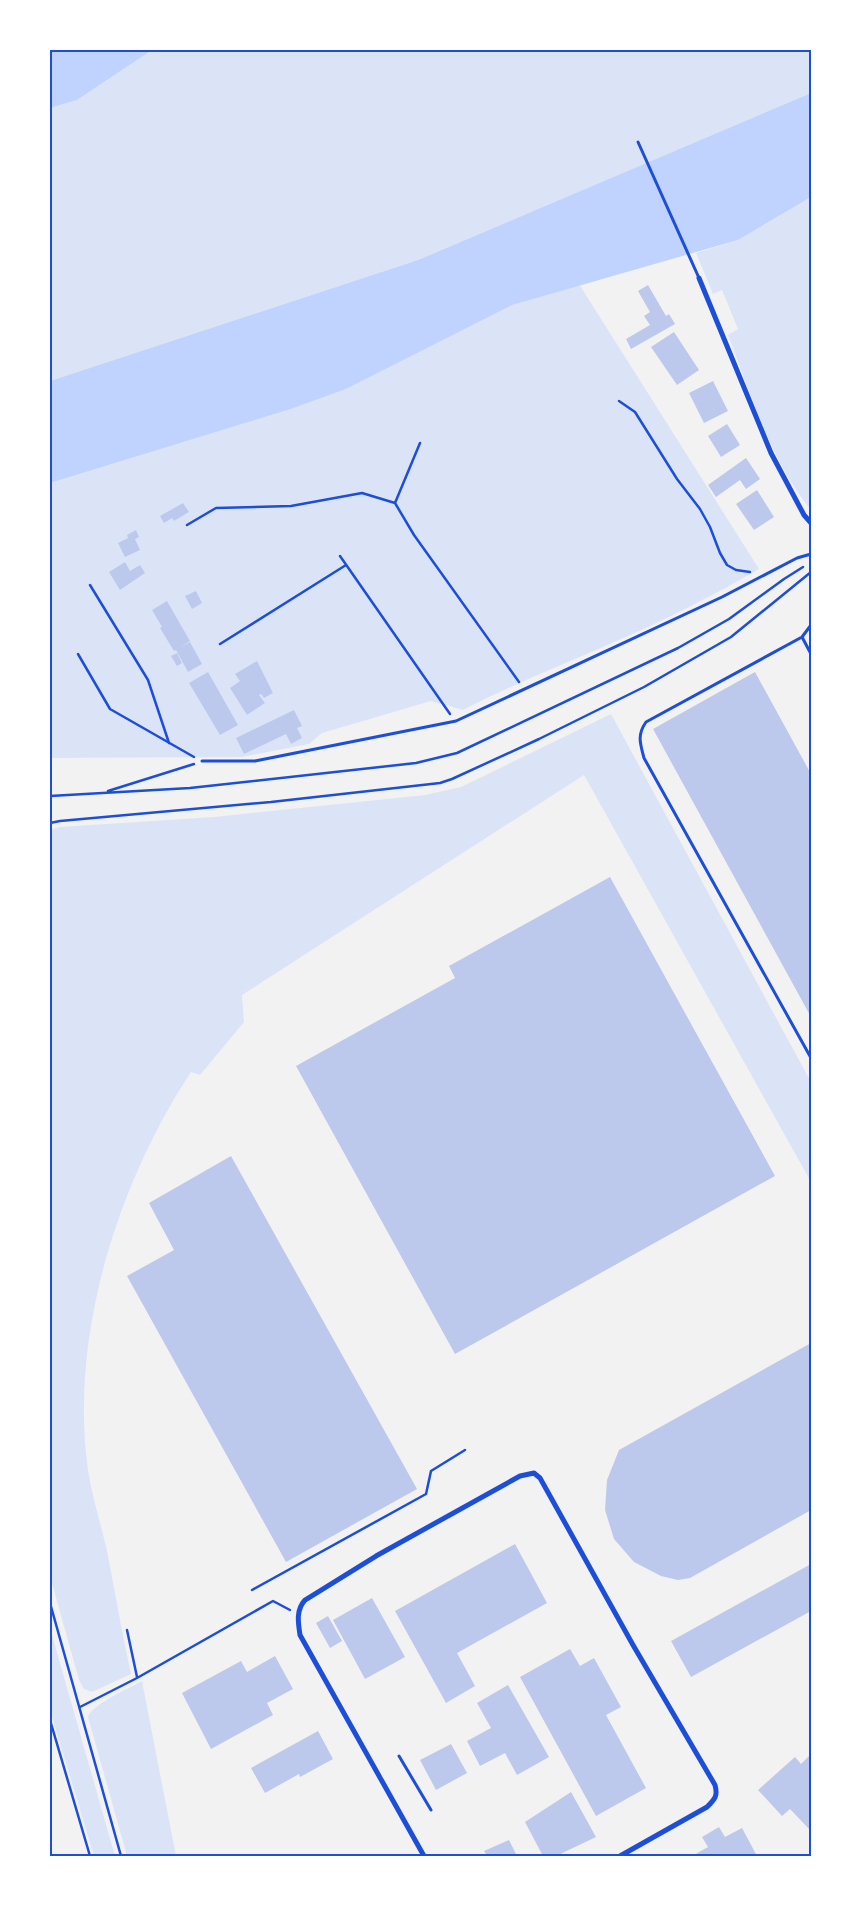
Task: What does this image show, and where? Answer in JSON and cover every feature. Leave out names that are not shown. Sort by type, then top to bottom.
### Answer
[{"type":"street","points":[[699,278],[771,453],[804,515],[811,523]]},
{"type":"street","points":[[424,1856],[300,1635],[298,1614],[301,1604],[305,1600],[376,1556],[520,1476],[534,1473],[540,1478],[633,1645],[715,1785],[717,1794],[708,1807],[620,1856]]},
{"type":"lane","points":[[638,142],[699,278]]},
{"type":"lane","points":[[202,761],[255,761],[456,721],[722,597],[797,558],[811,554]]},
{"type":"lane","points":[[811,625],[802,637],[646,722],[640,730],[639,740],[644,758],[811,1058]]},
{"type":"lane","points":[[802,637],[811,654]]},
{"type":"lane","points":[[399,1756],[431,1810]]},
{"type":"path","points":[[619,401],[635,412],[677,479],[700,509],[710,527],[720,554],[727,565],[736,570],[766,574]]},
{"type":"path","points":[[395,503],[420,443]]},
{"type":"path","points":[[187,525],[216,508],[291,506],[362,493],[395,503],[414,535],[524,689]]},
{"type":"path","points":[[340,556],[456,721]]},
{"type":"path","points":[[220,644],[346,565]]},
{"type":"path","points":[[50,823],[271,802],[440,783],[539,739],[644,687],[731,638],[811,572]]},
{"type":"path","points":[[90,585],[148,680],[169,744]]},
{"type":"path","points":[[78,654],[110,710],[202,761]]},
{"type":"path","points":[[104,792],[202,761]]},
{"type":"path","points":[[252,1590],[426,1494],[431,1471],[465,1450]]},
{"type":"path","points":[[80,1707],[137,1678],[274,1601],[298,1614]]},
{"type":"path","points":[[50,1603],[121,1856]]},
{"type":"path","points":[[127,1630],[137,1678]]},
{"type":"path","points":[[50,1720],[90,1856]]},
{"type":"shaded area","points":[[152,50],[811,50],[811,93],[418,260],[50,381],[50,108],[77,100]]},
{"type":"shaded area","points":[[811,197],[811,510],[784,470],[763,426],[728,335],[738,329],[722,290],[713,294],[696,253],[738,240]]},
{"type":"shaded area","points":[[579,284],[759,569],[661,621],[519,683],[463,710],[431,701],[322,733],[309,744],[242,757],[50,758],[50,483],[291,409],[346,389],[493,313],[512,305]]},
{"type":"shaded area","points":[[611,714],[811,1082],[811,1182],[584,775],[242,995],[244,1022],[200,1075],[191,1072],[165,1115],[141,1162],[121,1211],[105,1262],[93,1314],[86,1367],[84,1419],[88,1470],[107,1551],[131,1674],[92,1692],[84,1689],[79,1680],[50,1576],[50,830],[59,827],[214,817],[425,795],[461,787]]},
{"type":"shaded area","points":[[50,1628],[115,1856],[94,1856],[50,1710]]},
{"type":"shaded area","points":[[142,1681],[176,1856],[127,1856],[88,1717],[96,1707]]},
{"type":"water","points":[[50,50],[152,50],[77,100],[50,108]]},
{"type":"water","points":[[811,93],[811,197],[738,240],[512,305],[346,389],[291,409],[50,483],[50,381],[418,260]]},
{"type":"building","points":[[648,285],[666,316],[669,314],[675,324],[631,349],[626,339],[650,325],[644,316],[650,312],[638,291]]},
{"type":"building","points":[[674,332],[699,370],[677,385],[651,347]]},
{"type":"building","points":[[713,381],[728,411],[704,423],[689,393]]},
{"type":"building","points":[[727,424],[740,445],[721,457],[708,436]]},
{"type":"building","points":[[746,458],[760,479],[746,489],[740,480],[716,497],[708,485]]},
{"type":"building","points":[[757,490],[774,517],[754,530],[736,504]]},
{"type":"building","points":[[183,503],[189,512],[174,521],[172,518],[164,523],[160,516]]},
{"type":"building","points":[[136,530],[139,537],[135,539],[140,550],[125,557],[118,543],[128,538],[127,535]]},
{"type":"building","points":[[125,562],[130,571],[140,565],[145,573],[120,590],[109,572]]},
{"type":"building","points":[[196,591],[202,603],[192,609],[185,596]]},
{"type":"building","points":[[167,601],[190,641],[181,647],[190,642],[202,664],[188,672],[176,650],[174,651],[160,628],[162,627],[152,610]]},
{"type":"building","points":[[177,653],[182,663],[177,666],[171,656]]},
{"type":"building","points":[[257,661],[273,693],[264,698],[261,694],[259,695],[265,703],[247,715],[230,688],[240,681],[235,674]]},
{"type":"building","points":[[208,672],[238,725],[220,735],[189,683]]},
{"type":"building","points":[[755,672],[811,774],[811,1017],[653,729]]},
{"type":"building","points":[[294,710],[302,726],[297,728],[302,738],[291,744],[286,734],[244,754],[236,738]]},
{"type":"building","points":[[610,877],[775,1176],[455,1354],[296,1066],[455,978],[449,966]]},
{"type":"building","points":[[231,1156],[417,1489],[286,1562],[127,1276],[174,1250],[149,1203]]},
{"type":"building","points":[[811,1343],[811,1510],[690,1578],[678,1580],[661,1576],[634,1562],[614,1539],[605,1510],[607,1480],[619,1450]]},
{"type":"building","points":[[515,1544],[547,1603],[457,1653],[475,1686],[446,1703],[395,1611]]},
{"type":"building","points":[[811,1564],[811,1611],[691,1677],[671,1641]]},
{"type":"building","points":[[372,1598],[405,1657],[365,1679],[333,1620]]},
{"type":"building","points":[[328,1616],[342,1641],[330,1648],[316,1623]]},
{"type":"building","points":[[570,1649],[580,1666],[594,1658],[621,1707],[606,1715],[646,1788],[596,1816],[520,1677]]},
{"type":"building","points":[[275,1656],[293,1689],[267,1703],[273,1715],[211,1749],[182,1693],[241,1661],[247,1672]]},
{"type":"building","points":[[508,1685],[549,1757],[517,1775],[505,1753],[480,1766],[467,1741],[491,1728],[477,1703]]},
{"type":"building","points":[[318,1731],[333,1759],[300,1777],[299,1774],[265,1793],[251,1768]]},
{"type":"building","points":[[451,1744],[467,1773],[436,1790],[420,1760]]},
{"type":"building","points":[[811,1754],[811,1831],[790,1809],[782,1816],[758,1790],[795,1757],[801,1764]]},
{"type":"building","points":[[571,1792],[596,1837],[556,1856],[543,1856],[525,1822]]},
{"type":"building","points":[[719,1827],[725,1837],[742,1828],[757,1856],[692,1856],[708,1847],[702,1837]]},
{"type":"building","points":[[509,1840],[517,1856],[482,1856],[486,1854],[484,1851]]}]
